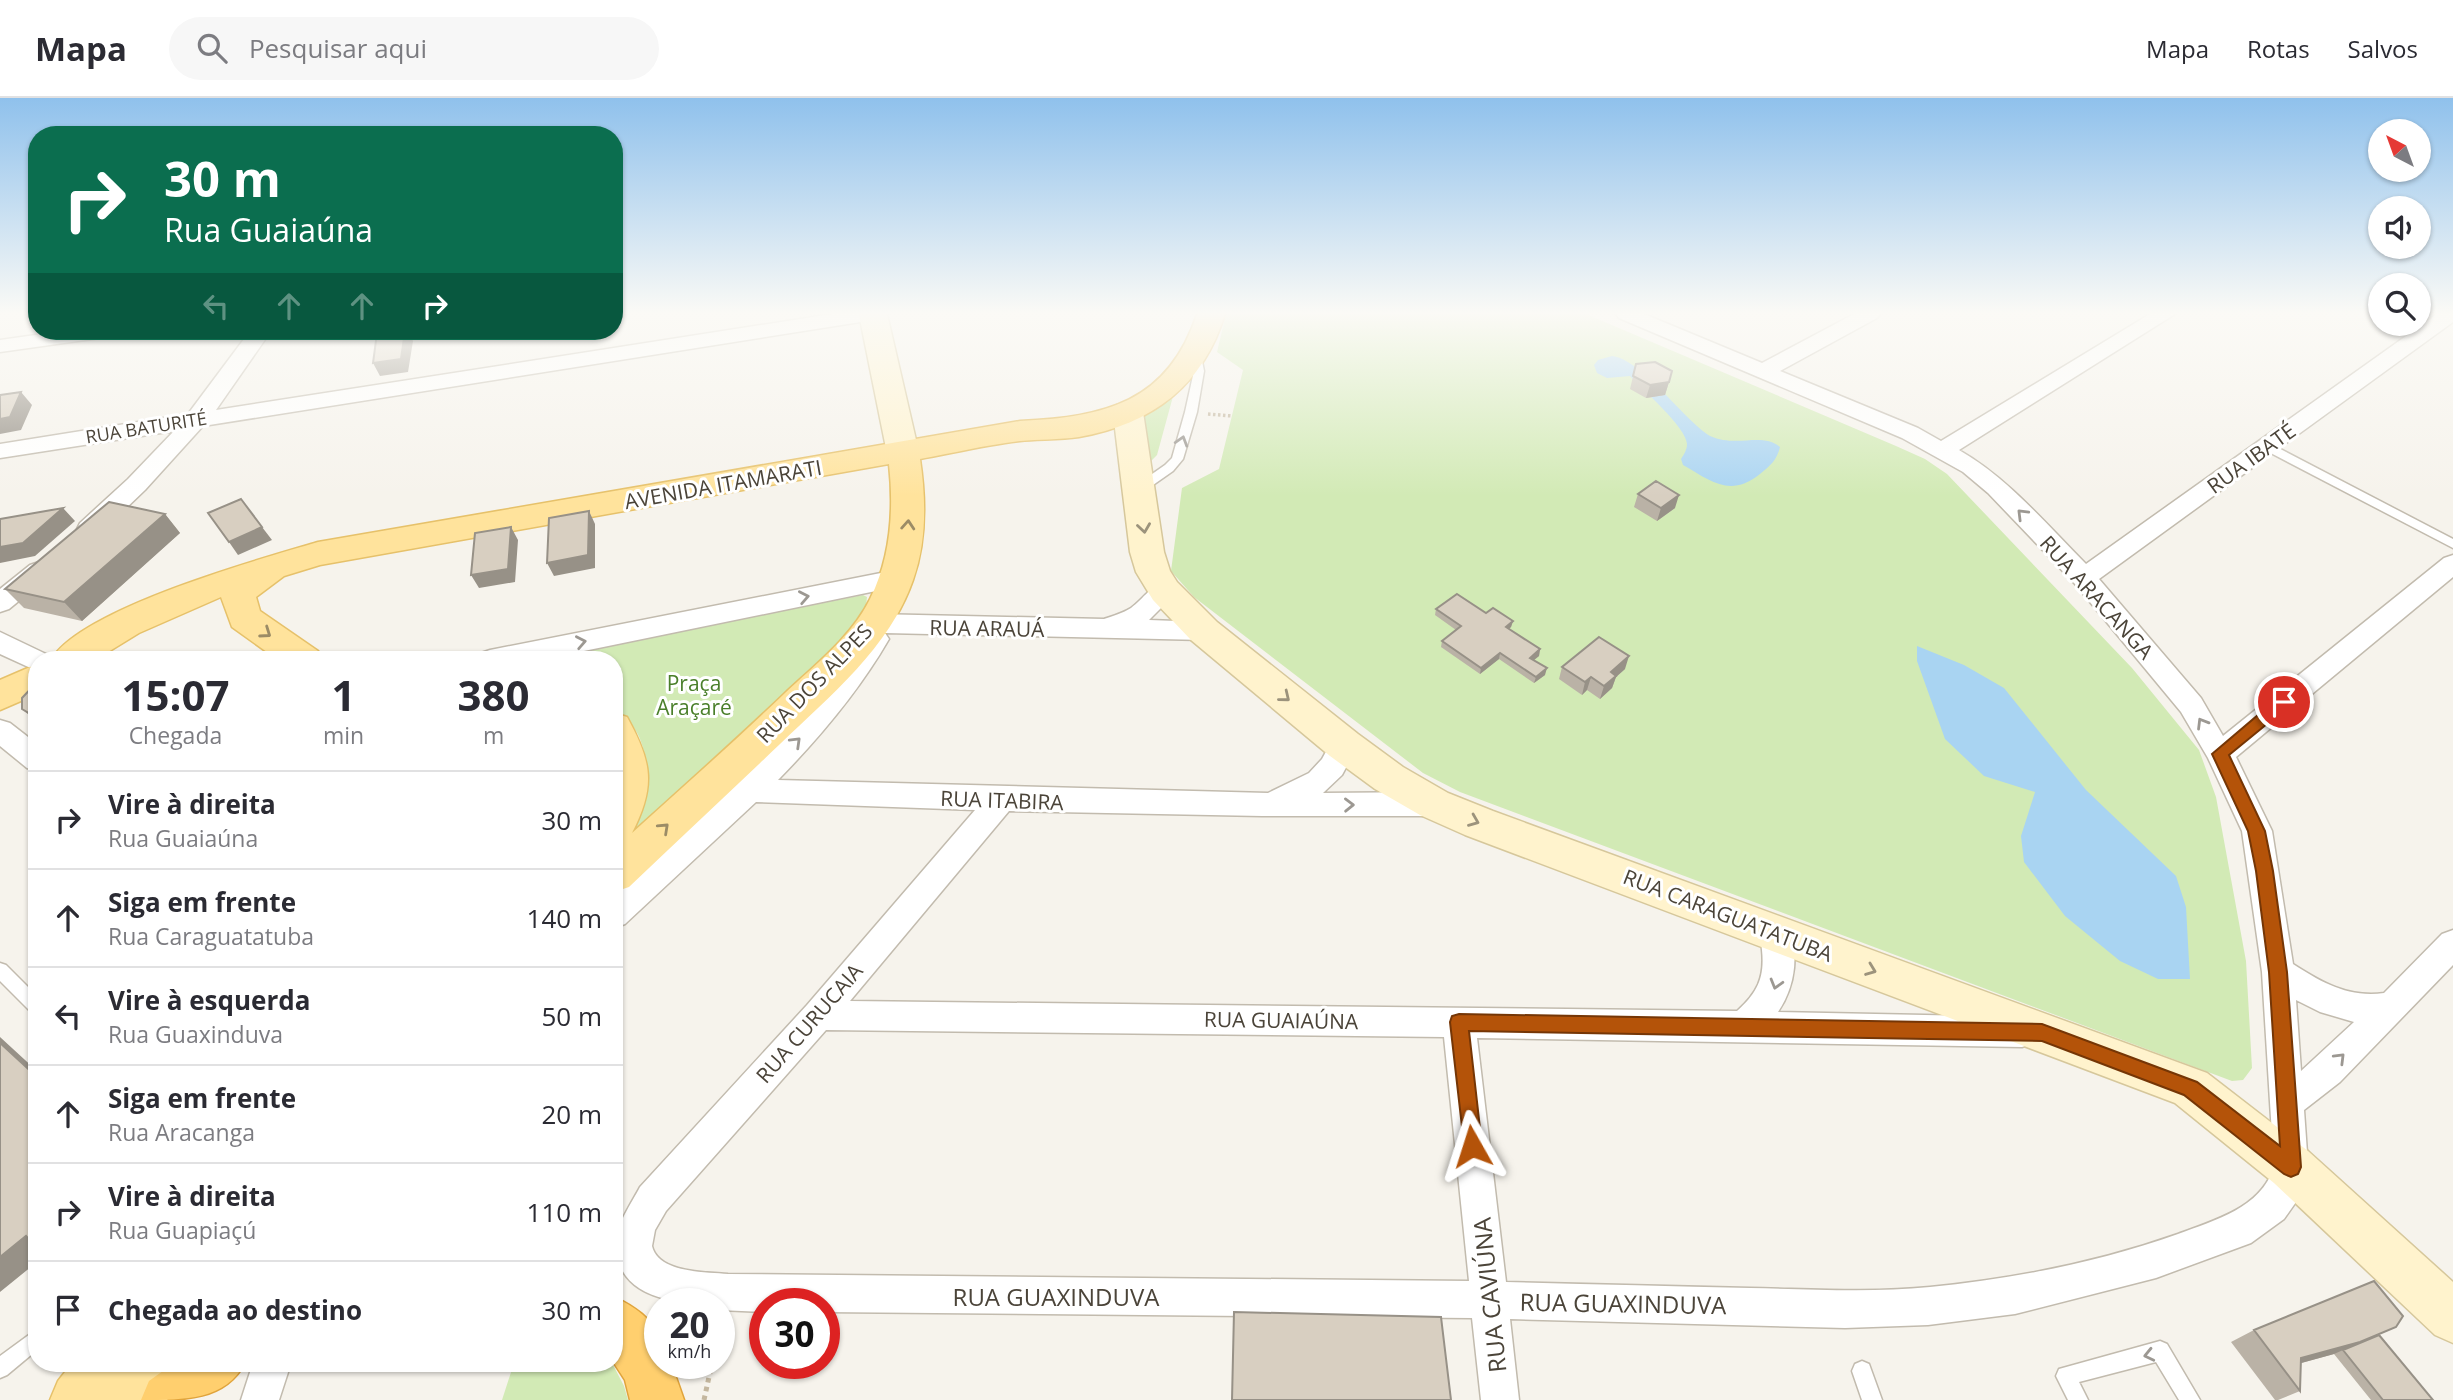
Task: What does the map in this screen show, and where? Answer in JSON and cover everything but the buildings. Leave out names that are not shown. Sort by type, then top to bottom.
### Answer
[{"type":"highway","points":[[623,1332],[644,1360],[657,1400]]},
{"type":"highway","points":[[168,1400],[207,1372]]},
{"type":"main road","name":"AVENIDA ITAMARATI","points":[[1020,431],[1109,401],[1129,392],[1152,375]]},
{"type":"main road","points":[[1128,412],[1130,401],[1158,375]]},
{"type":"main road","name":"AVENIDA ITAMARATI","points":[[80,651],[98,637],[195,594],[342,549],[1020,431],[1078,427],[1128,412],[1172,383],[1179,375]]},
{"type":"main road","name":"RUA DOS ALPES","points":[[623,867],[879,624],[896,579],[908,523],[903,453]]},
{"type":"main road","name":"AVENIDA ITAMARATI","points":[[102,651],[238,598],[426,534]]},
{"type":"main road","points":[[283,565],[256,578],[244,588],[238,598],[245,618],[293,651]]},
{"type":"main road","points":[[0,696],[28,682]]},
{"type":"main road","points":[[623,747],[629,760],[630,780],[623,812]]},
{"type":"main road","points":[[77,1400],[99,1372]]},
{"type":"main road","points":[[135,1400],[155,1372]]},
{"type":"street","points":[[0,602],[117,505],[231,375]]},
{"type":"street","name":"RUA BATURITÉ","points":[[0,451],[481,375]]},
{"type":"street","name":"RUA DOS ALPES","points":[[886,375],[903,453]]},
{"type":"street","name":"RUA ARACANGA","points":[[1768,375],[1910,433],[1971,467],[1996,488],[2084,578],[2191,705],[2220,754],[2257,831],[2278,972],[2288,1102]]},
{"type":"street","points":[[1943,450],[2066,375]]},
{"type":"street","name":"RUA IBATÉ","points":[[2084,578],[2366,375]]},
{"type":"street","name":"RUA CARAGUATATUBA","points":[[1128,412],[1147,552],[1153,572],[1165,590],[1204,631],[1344,745],[1389,778],[1434,804],[2191,1088],[2291,1167],[2453,1317]]},
{"type":"street","points":[[0,575],[56,557]]},
{"type":"street","points":[[2220,754],[2453,564]]},
{"type":"street","points":[[535,651],[896,579]]},
{"type":"street","name":"RUA ARAUÁ","points":[[1100,630],[1138,616],[1165,590]]},
{"type":"street","name":"RUA DOS ALPES","points":[[623,907],[747,790],[827,709],[851,677],[879,624]]},
{"type":"street","name":"RUA ARAUÁ","points":[[879,624],[1204,631]]},
{"type":"street","points":[[0,642],[28,656]]},
{"type":"street","points":[[0,731],[28,753]]},
{"type":"street","name":"RUA ITABIRA","points":[[1256,806],[1303,792],[1322,781],[1334,767],[1344,745]]},
{"type":"street","name":"RUA ITABIRA","points":[[747,790],[1000,801],[1256,806],[1434,804]]},
{"type":"street","name":"RUA CURUCAIA","points":[[634,1252],[634,1229],[653,1199],[818,1015],[1000,801]]},
{"type":"street","points":[[1744,1026],[1763,1009],[1776,991],[1781,964],[1775,932]]},
{"type":"street","points":[[2288,1102],[2328,1071],[2453,944]]},
{"type":"street","points":[[2278,972],[2317,997],[2353,1010],[2374,1011],[2391,1006]]},
{"type":"street","name":"RUA GUAIAÚNA","points":[[818,1015],[2042,1032]]},
{"type":"street","name":"RUA CAVIÚNA","points":[[1459,1022],[1500,1400]]},
{"type":"street","name":"RUA GUAXINDUVA","points":[[634,1252],[638,1263],[651,1276],[665,1284],[729,1293],[1489,1300],[1845,1309],[1928,1306],[2015,1295],[2156,1260],[2238,1230],[2271,1207],[2284,1190],[2291,1167],[2288,1102]]},
{"type":"street","points":[[260,1400],[269,1372]]},
{"type":"lane","points":[[1138,489],[1169,468],[1177,459],[1198,375]]},
{"type":"lane","points":[[2267,446],[2453,544]]},
{"type":"lane","points":[[0,970],[28,998]]},
{"type":"lane","points":[[0,1368],[28,1345]]},
{"type":"lane","points":[[2078,1400],[2066,1376],[2160,1352],[2190,1400]]},
{"type":"lane","points":[[1862,1371],[1872,1400]]},
{"type":"path","points":[[704,1400],[709,1379]]},
{"type":"green space","points":[[1242,375],[1729,375],[1925,459],[1947,474],[2132,668],[2199,750],[2216,797],[2246,961],[2252,1068],[2243,1080],[2232,1081],[1460,792],[1423,773],[1194,597],[1171,571],[1182,488],[1219,469]]},
{"type":"green space","points":[[1175,389],[1157,455],[1151,461],[1143,414]]},
{"type":"green space","name":"Praça Araçaré","points":[[863,595],[867,597],[866,606],[829,658],[623,843],[623,837],[642,797],[645,757],[640,739],[623,716],[623,651],[575,651]]},
{"type":"green space","points":[[511,1372],[617,1372],[628,1400],[502,1400]]},
{"type":"water","points":[[1601,375],[1645,375],[1710,436],[1730,441],[1765,441],[1780,447],[1779,452],[1764,471],[1749,481],[1739,485],[1721,485],[1683,465],[1681,459],[1687,444],[1680,428],[1630,376],[1607,378]]},
{"type":"water","points":[[1917,646],[1964,665],[2004,688],[2086,790],[2176,876],[2186,907],[2190,979],[2158,979],[2120,961],[2065,916],[2024,862],[2021,836],[2035,792],[1984,776],[1945,739],[1917,661]]},
{"type":"route","points":[[1472,1146],[1459,1022],[2042,1032],[2191,1088],[2291,1167],[2278,972],[2264,871],[2257,831],[2220,754],[2284,702]]}]
